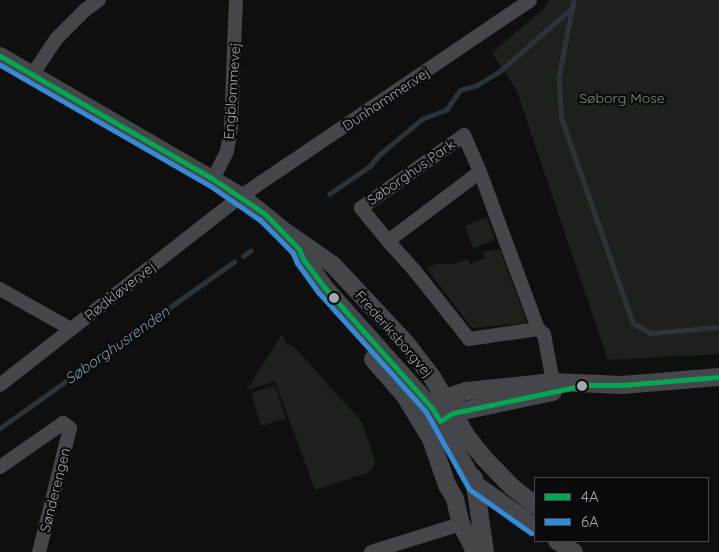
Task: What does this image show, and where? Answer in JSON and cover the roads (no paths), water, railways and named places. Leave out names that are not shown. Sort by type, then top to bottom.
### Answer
[{"type":"street","points":[[32,75],[57,38],[85,10],[100,0]]},
{"type":"street","name":"Engblommevej","points":[[213,179],[227,151],[231,128],[236,0]]},
{"type":"street","name":"Dunhammervej","points":[[241,196],[530,0]]},
{"type":"street","name":"Frederiksborgvej","points":[[0,56],[241,196],[283,230],[333,265],[406,343],[432,377],[443,410],[460,441],[474,484]]},
{"type":"street","name":"Søborghus Park","points":[[538,329],[469,340],[415,271],[361,208],[464,135],[480,172],[538,329],[544,334],[553,382]]},
{"type":"street","points":[[388,241],[480,172]]},
{"type":"street","name":"Rødkløvervej","points":[[0,386],[241,196]]},
{"type":"street","name":"Frederiksborgvej","points":[[283,230],[337,302],[443,410]]},
{"type":"street","points":[[0,289],[71,329]]},
{"type":"street","name":"Frederiksborgvej","points":[[337,302],[354,336],[418,416],[431,440],[455,500]]},
{"type":"street","points":[[443,410],[467,391],[553,382],[585,385],[622,385],[719,377]]},
{"type":"street","points":[[443,410],[585,385]]},
{"type":"street","name":"Sønderengen","points":[[0,467],[63,423],[70,428],[39,552]]},
{"type":"street","points":[[460,441],[455,500],[461,524],[481,548]]},
{"type":"street","name":"Frederiksborgvej","points":[[460,441],[483,457],[512,487],[534,504]]},
{"type":"street","points":[[474,484],[534,526]]},
{"type":"street","points":[[474,484],[481,548]]},
{"type":"street","points":[[371,552],[461,524]]},
{"type":"street","points":[[559,542],[574,552]]},
{"type":"street","points":[[576,542],[586,552]]},
{"type":"waterway","points":[[574,0],[559,78],[562,119],[633,323],[651,333],[719,327]]},
{"type":"waterway","name":"Søborghusrenden","points":[[329,194],[370,166],[378,156],[422,119],[446,110],[460,90],[477,85],[500,71],[573,7]]},
{"type":"waterway","name":"Søborghusrenden","points":[[243,256],[250,251]]},
{"type":"waterway","name":"Søborghusrenden","points":[[0,428],[234,262]]},
{"type":"park label","name":"Søborg Mose","points":[[622,98]]}]
